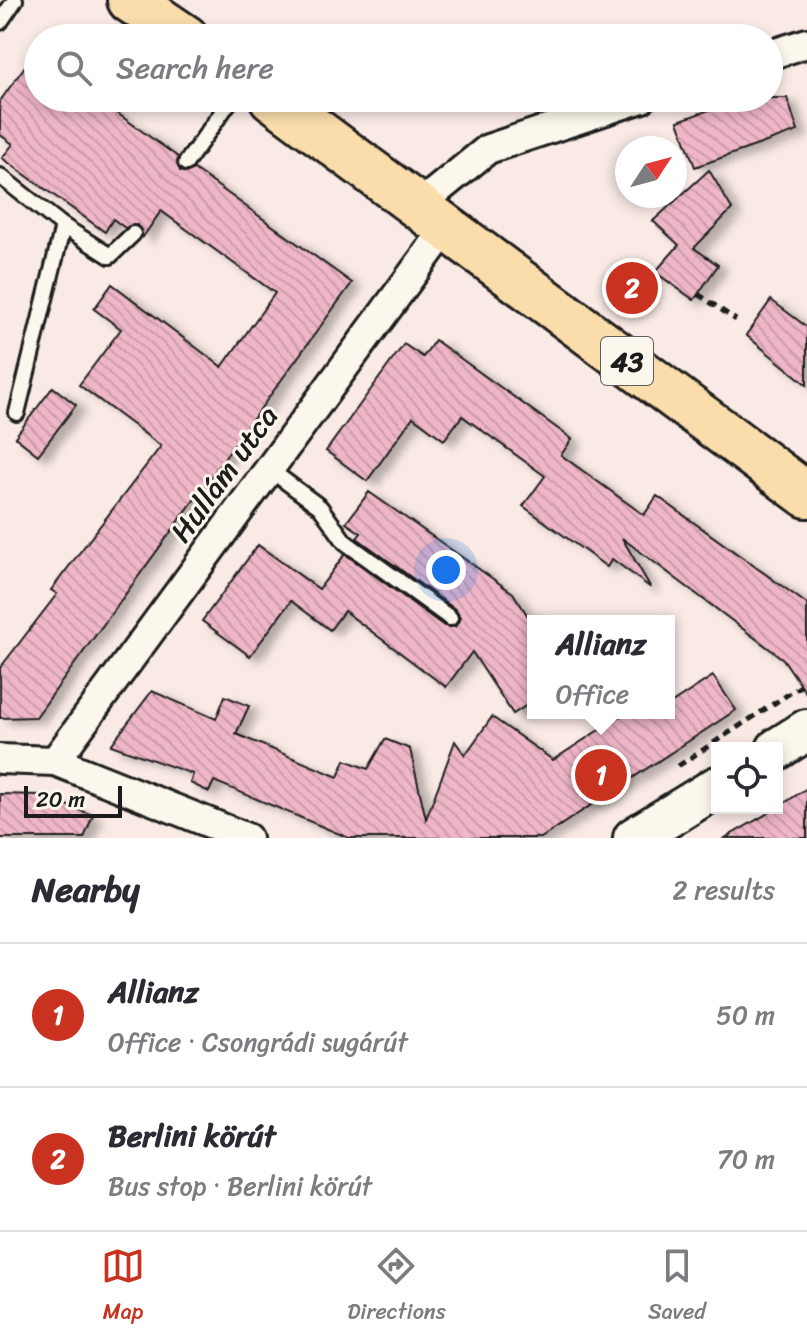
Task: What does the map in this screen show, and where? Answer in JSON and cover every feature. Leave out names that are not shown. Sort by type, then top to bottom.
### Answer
[{"type":"main road","points":[[130,0],[165,24]]},
{"type":"main road","name":"43","points":[[291,112],[807,495]]},
{"type":"street","points":[[783,51],[807,43]]},
{"type":"street","name":"Hullám utca","points":[[55,761],[269,469],[433,217],[488,149],[600,112]]},
{"type":"street","points":[[783,745],[807,730]]},
{"type":"street","points":[[0,759],[55,761],[247,838]]},
{"type":"street","points":[[634,838],[711,791]]},
{"type":"lane","points":[[0,22],[15,0]]},
{"type":"lane","points":[[186,163],[222,112]]},
{"type":"lane","points":[[0,176],[63,226],[110,256],[133,234]]},
{"type":"lane","points":[[17,413],[63,226]]},
{"type":"lane","points":[[269,469],[320,507],[345,542],[450,618]]},
{"type":"path","points":[[698,294],[736,320]]},
{"type":"path","points":[[682,761],[807,682]]},
{"type":"building","points":[[24,68],[24,112],[115,112],[178,157],[180,171],[186,173],[194,169],[352,283],[36,717],[0,718],[0,668],[57,594],[51,590],[161,446],[79,385],[121,329],[94,309],[112,284],[222,367],[275,293],[161,211],[143,237],[137,225],[125,228],[113,219],[105,232],[2,158],[13,144],[0,135],[0,101]]},
{"type":"building","points":[[783,98],[787,98],[798,131],[695,167],[687,136],[684,136],[678,121],[703,112],[783,112]]},
{"type":"building","points":[[709,170],[732,209],[694,248],[718,265],[694,300],[655,272],[679,245],[653,221],[667,208],[687,208],[687,190]]},
{"type":"building","points":[[771,300],[807,327],[807,385],[746,335]]},
{"type":"building","points":[[435,340],[572,439],[561,455],[644,515],[657,496],[807,604],[807,694],[783,659],[622,538],[651,588],[612,559],[607,567],[523,506],[545,476],[462,416],[444,440],[413,417],[367,481],[326,451],[404,344],[423,357]]},
{"type":"building","points":[[53,387],[76,405],[38,455],[15,437]]},
{"type":"building","points":[[369,492],[513,593],[527,615],[527,705],[513,714],[472,652],[446,687],[344,611],[330,630],[291,601],[250,656],[202,621],[258,545],[319,589],[345,554],[444,626],[455,627],[460,618],[456,610],[357,538],[361,533],[346,523]]},
{"type":"building","points":[[713,676],[736,710],[541,838],[349,838],[214,781],[209,792],[190,783],[193,774],[111,745],[152,691],[216,719],[225,696],[249,706],[236,734],[338,777],[345,760],[368,769],[385,739],[410,749],[426,819],[455,741],[465,755],[492,717],[553,760],[616,719],[675,719],[675,701]]},
{"type":"building","points":[[807,788],[807,838],[725,838],[767,814],[783,814],[783,804]]},
{"type":"building","points":[[0,794],[39,795],[93,815],[84,838],[0,838]]},
{"type":"place","name":"Berlini körút","points":[[632,288]]},
{"type":"place","name":"Allianz","points":[[601,775]]}]
